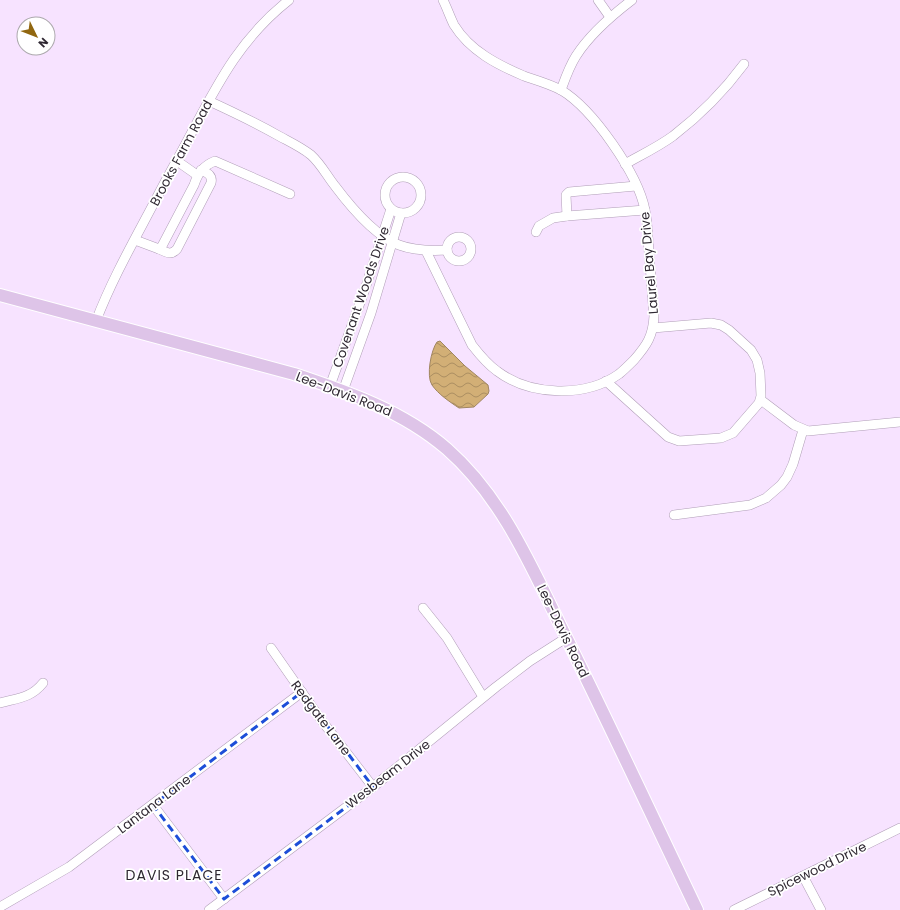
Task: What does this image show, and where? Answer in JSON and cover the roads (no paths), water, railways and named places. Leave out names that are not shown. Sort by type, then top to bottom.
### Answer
[{"type":"main road","name":"Lee-Davis Road","points":[[0,295],[294,374],[330,386],[378,405],[402,417],[424,431],[446,448],[467,468],[491,497],[512,530],[532,567],[697,910]]},
{"type":"street","name":"Brooks Farm Road","points":[[96,321],[105,298],[135,240],[209,101],[234,58],[262,24],[289,0]]},
{"type":"street","name":"Laurel Bay Drive","points":[[426,251],[472,344],[479,354],[497,371],[518,383],[545,390],[580,390],[606,381],[619,374],[640,353],[649,340],[653,328],[654,316],[647,222],[645,210],[636,186],[625,164],[606,135],[577,102],[561,90],[507,69],[482,54],[470,44],[454,25],[443,0]]},
{"type":"street","points":[[598,0],[610,17]]},
{"type":"street","points":[[561,90],[575,57],[586,43],[610,17],[632,0]]},
{"type":"street","points":[[625,164],[661,144],[681,129],[730,82],[744,64]]},
{"type":"street","points":[[209,101],[252,121],[310,155],[319,163],[360,216],[392,242],[404,247],[426,251],[447,250]]},
{"type":"street","points":[[135,240],[169,254],[177,249],[211,183],[210,176],[177,161]]},
{"type":"street","points":[[158,250],[162,246],[194,185],[199,172],[206,164],[215,161],[290,194]]},
{"type":"street","name":"Covenant Woods Drive","points":[[399,177],[408,177],[418,183],[421,188],[421,201],[413,210],[401,213],[391,209],[385,199],[386,188],[394,179],[399,177]]},
{"type":"street","points":[[567,216],[566,195],[568,192],[636,186]]},
{"type":"street","name":"Covenant Woods Drive","points":[[330,386],[391,209]]},
{"type":"street","points":[[536,232],[539,226],[552,218],[645,210]]},
{"type":"street","name":"Covenant Woods Drive","points":[[343,391],[364,333],[401,213]]},
{"type":"street","points":[[606,381],[668,437],[679,441],[722,438],[730,435],[737,430],[757,407],[761,400],[760,373],[756,356],[725,327],[710,323],[653,328]]},
{"type":"street","points":[[350,329],[364,333]]},
{"type":"street","points":[[761,400],[803,430],[813,431],[900,422]]},
{"type":"street","points":[[674,515],[750,505],[766,498],[778,488],[787,477],[803,430]]},
{"type":"street","points":[[423,608],[447,638],[483,697]]},
{"type":"street","name":"Wesbeam Drive","points":[[209,910],[372,787],[530,661],[566,638]]},
{"type":"street","name":"Redgate Lane","points":[[271,648],[372,787]]},
{"type":"street","points":[[0,703],[36,691],[43,683]]},
{"type":"street","name":"Lantana Lane","points":[[0,907],[69,867],[302,692]]},
{"type":"street","points":[[153,805],[224,899]]},
{"type":"street","name":"Spicewood Drive","points":[[734,910],[900,828]]},
{"type":"street","points":[[803,876],[821,910]]},
{"type":"water","points":[[440,341],[465,366],[488,385],[488,394],[474,407],[459,408],[441,395],[432,385],[429,376],[431,357],[437,342]]},
{"type":"district","name":"DAVIS PLACE","points":[[174,875]]}]
